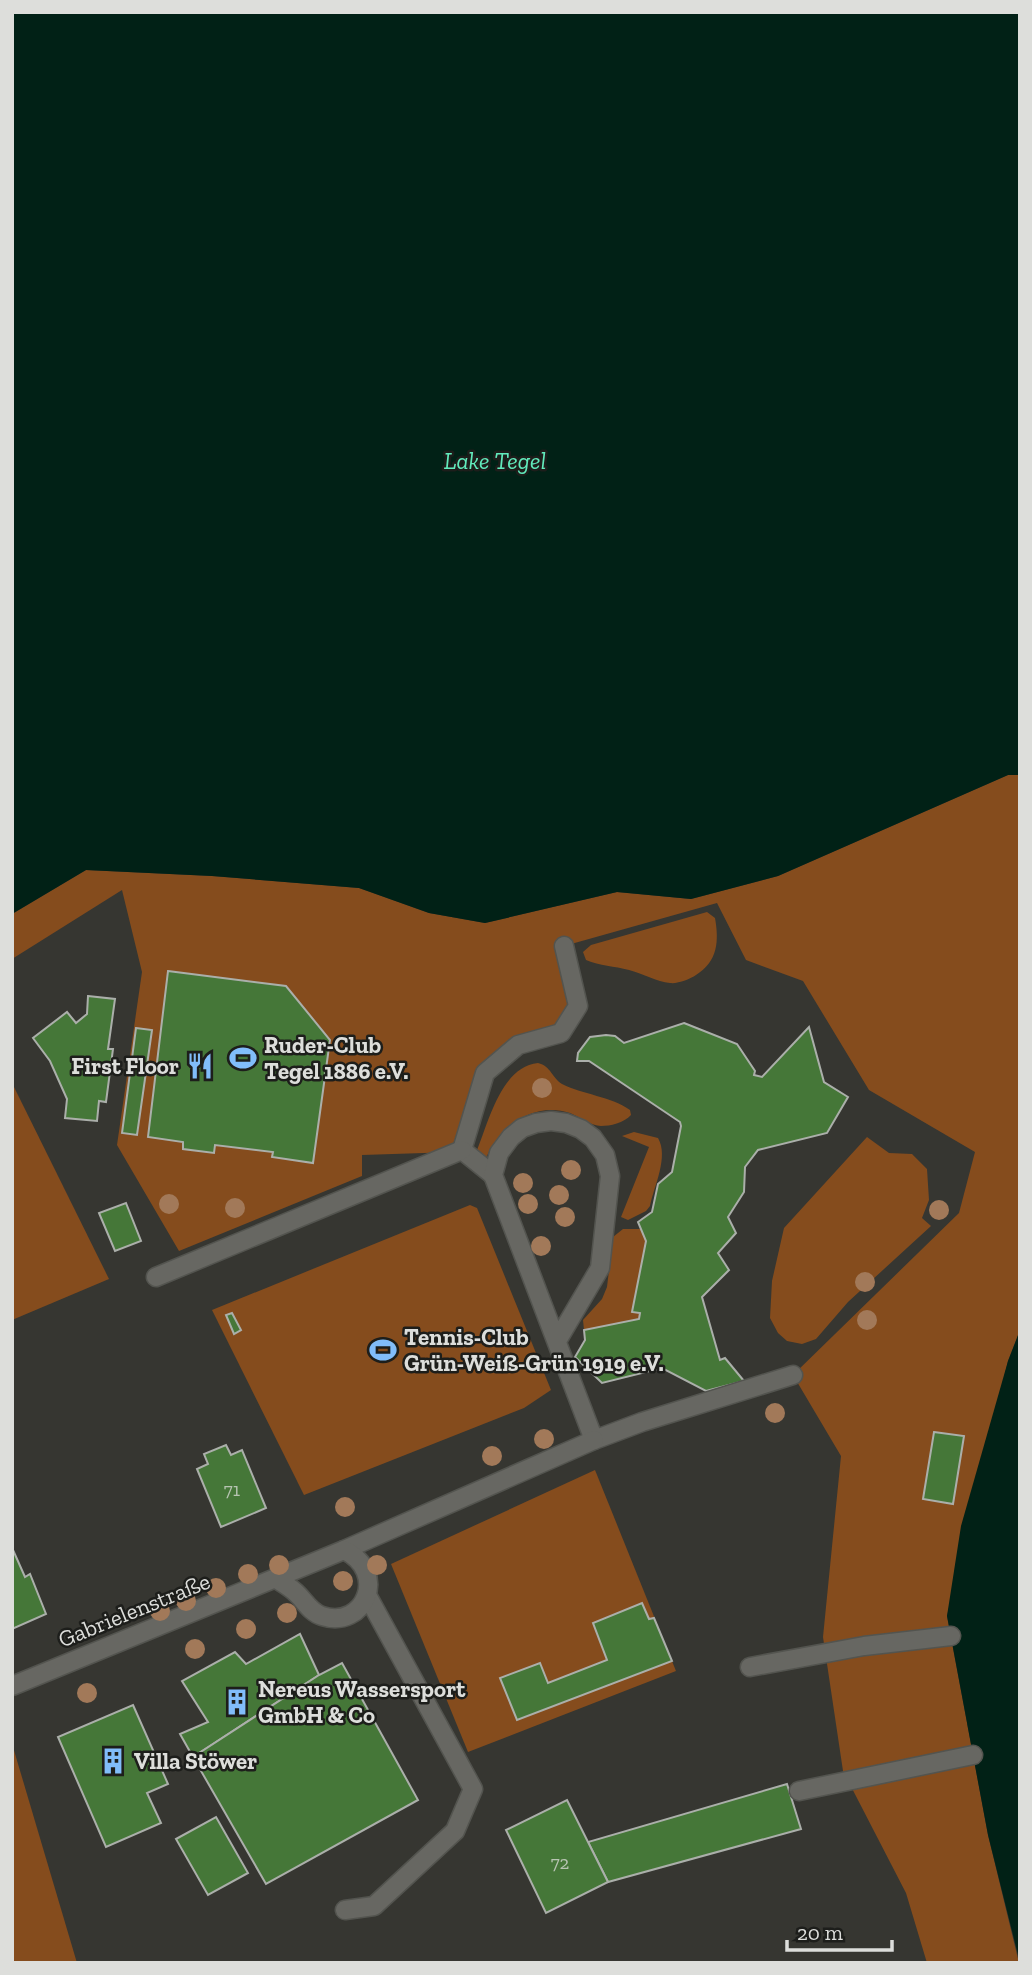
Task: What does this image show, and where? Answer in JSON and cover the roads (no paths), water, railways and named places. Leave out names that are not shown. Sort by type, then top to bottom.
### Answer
[{"type":"street","points":[[462,1150],[485,1073],[518,1045],[561,1033],[578,1006],[564,946]]},
{"type":"street","points":[[493,1175],[499,1153],[510,1137],[522,1128],[536,1123],[551,1121],[581,1129],[593,1138],[605,1155],[610,1176],[600,1268],[557,1341]]},
{"type":"street","points":[[462,1150],[493,1175],[594,1440]]},
{"type":"street","points":[[156,1277],[462,1150]]},
{"type":"street","name":"Gabrielenstraße","points":[[12,1686],[344,1550],[594,1440],[642,1422],[793,1375]]},
{"type":"street","points":[[275,1578],[292,1589],[313,1612],[331,1618],[343,1617],[354,1612],[367,1595],[368,1587],[366,1571],[354,1555],[344,1550]]},
{"type":"street","points":[[345,1910],[374,1906],[455,1831],[473,1789],[367,1595]]},
{"type":"street","points":[[750,1667],[864,1646],[951,1636]]},
{"type":"street","points":[[799,1791],[973,1755]]},
{"type":"water","name":"Lake Tegel","points":[[12,12],[1020,12],[1020,775],[1008,775],[778,876],[691,899],[617,892],[485,923],[429,913],[359,888],[212,876],[86,870],[12,914]]},
{"type":"water","points":[[1020,1330],[1020,1963],[988,1835],[947,1616],[961,1526],[1008,1361]]},
{"type":"place","name":"Ruder-Club Tegel 1886 e.V.","points":[[243,1058]]},
{"type":"place","name":"First Floor","points":[[200,1066]]},
{"type":"place","name":"Tennis-Club Grün-Weiß-Grün 1919 e.V.","points":[[383,1350]]},
{"type":"place","name":"Nereus Wassersport GmbH & Co","points":[[237,1702]]},
{"type":"place","name":"Villa Stöwer","points":[[113,1761]]}]
